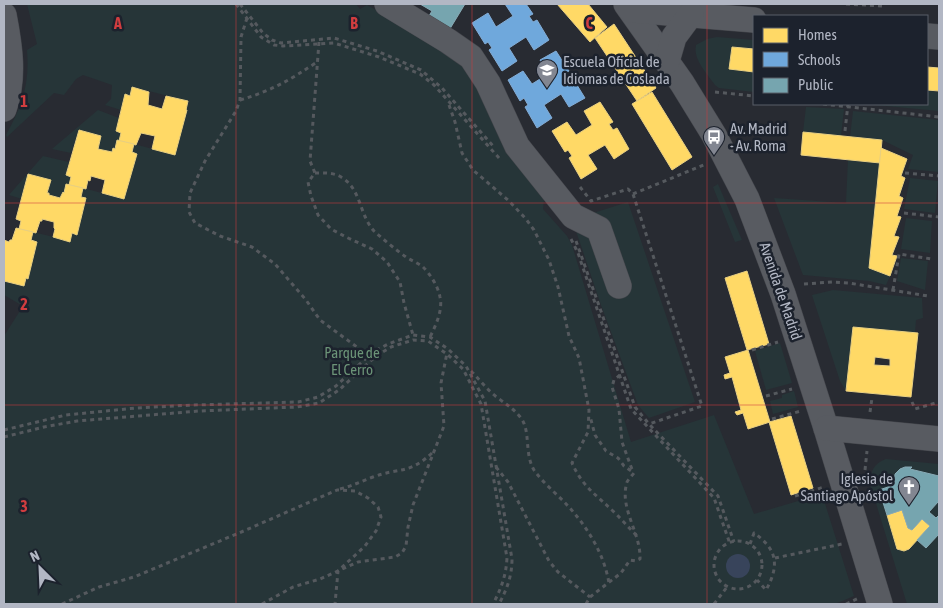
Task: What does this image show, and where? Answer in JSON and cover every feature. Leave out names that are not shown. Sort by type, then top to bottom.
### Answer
[{"type":"street","points":[[387,4],[471,57],[488,83],[517,146],[573,216],[599,229],[618,286]]},
{"type":"street","points":[[629,7],[753,20]]},
{"type":"street","name":"Avenida de Madrid","points":[[629,7],[667,61],[714,135],[747,199],[783,294],[826,428],[869,601]]},
{"type":"street","points":[[667,61],[674,37],[691,14]]},
{"type":"street","points":[[4,18],[11,55],[10,78],[4,109]]},
{"type":"street","points":[[826,428],[939,438]]},
{"type":"path","points":[[236,4],[272,40],[281,42],[334,43],[356,48],[420,74],[434,85],[502,159],[442,88],[421,70],[377,51],[334,38],[319,42]]},
{"type":"path","points":[[240,4],[247,17],[241,37],[240,100],[236,111],[205,161],[190,193],[189,212],[195,223],[220,236],[252,247],[267,258],[300,293],[320,320],[361,350],[373,352]]},
{"type":"path","points":[[846,4],[884,6]]},
{"type":"path","points":[[315,173],[310,161],[319,42]]},
{"type":"path","points":[[240,100],[261,94],[286,83],[318,62]]},
{"type":"path","points":[[442,88],[455,122],[462,153],[473,170],[526,219],[534,230],[549,260],[558,287],[569,336],[579,358],[595,435],[606,450],[634,473]]},
{"type":"path","points":[[715,92],[753,96]]},
{"type":"path","points":[[846,131],[848,105],[939,117]]},
{"type":"path","points":[[633,194],[711,162]]},
{"type":"path","points":[[315,173],[308,182],[310,196],[318,215],[331,229],[372,248],[387,262],[400,282],[413,335]]},
{"type":"path","points":[[315,173],[332,173],[345,179],[358,197],[365,219],[373,230],[407,258],[422,267],[433,280],[440,296],[440,307],[436,325],[430,337]]},
{"type":"path","points":[[905,173],[939,176]]},
{"type":"path","points":[[580,187],[591,201],[628,189],[633,194],[702,406],[649,424]]},
{"type":"path","points":[[904,213],[939,217]]},
{"type":"path","points":[[572,234],[582,255],[631,409],[714,498],[732,543]]},
{"type":"path","points":[[893,290],[899,254],[932,259]]},
{"type":"path","points":[[804,284],[832,282],[928,296]]},
{"type":"path","points":[[4,430],[66,415],[136,408],[298,402],[318,397],[336,386],[373,352],[388,344],[413,335],[430,337],[448,349],[498,398],[510,405],[523,421],[526,430],[528,458],[535,471],[570,508],[587,530],[598,547],[607,567],[609,583]]},
{"type":"path","points":[[4,437],[44,426],[77,421],[319,403],[340,390],[376,356],[391,347],[413,340],[428,341],[447,354],[463,369],[480,404],[507,558],[507,570],[503,585],[492,604]]},
{"type":"path","points":[[752,350],[781,341]]},
{"type":"path","points":[[262,604],[293,587],[320,579],[358,562],[395,558],[402,553],[406,546],[413,505],[444,426],[441,384],[448,349]]},
{"type":"path","points":[[466,366],[485,401],[512,559],[512,571],[507,589],[499,604]]},
{"type":"path","points":[[621,375],[614,380],[612,387],[619,409],[622,442],[634,473]]},
{"type":"path","points":[[621,375],[635,408],[718,496],[732,543]]},
{"type":"path","points":[[766,396],[795,388]]},
{"type":"path","points":[[912,402],[915,409],[939,402]]},
{"type":"path","points":[[589,410],[588,432],[572,463],[578,477],[638,537]]},
{"type":"path","points":[[772,419],[801,411]]},
{"type":"path","points":[[62,604],[99,587],[134,577],[238,534],[337,490],[355,486],[374,477],[412,468],[425,460],[434,450]]},
{"type":"path","points":[[496,467],[508,482],[549,561],[558,572],[590,597]]},
{"type":"path","points":[[586,604],[590,597],[620,573],[630,560],[636,561],[640,559],[638,537],[625,501],[626,484],[634,473]]},
{"type":"path","points":[[796,496],[826,487]]},
{"type":"path","points":[[335,604],[338,571],[365,546],[376,531],[381,516],[378,507],[368,498],[355,491],[337,490]]},
{"type":"path","points":[[750,544],[754,532],[770,547],[774,558],[773,575],[766,590],[758,580]]},
{"type":"path","points":[[743,542],[750,544],[757,550],[762,559],[762,571],[758,580],[748,588],[738,590],[727,587],[720,582],[715,573],[714,563],[716,555],[724,546],[732,543],[743,542]]},
{"type":"path","points":[[774,558],[842,544]]},
{"type":"path","points":[[714,604],[727,587]]},
{"type":"path","points":[[846,604],[869,601]]},
{"type":"green space","name":"Parque de El Cerro","points":[[27,4],[356,4],[360,9],[367,5],[466,61],[545,192],[543,209],[567,236],[572,245],[631,442],[714,415],[754,514],[822,494],[854,596],[835,604],[4,604],[4,336],[23,306],[4,295],[4,281],[24,286],[37,242],[31,240],[33,232],[70,241],[72,233],[77,234],[86,199],[81,197],[83,188],[124,199],[137,154],[132,152],[134,144],[175,155],[188,101],[133,87],[130,96],[126,95],[121,110],[105,105],[111,99],[112,85],[83,75],[76,79],[64,95],[54,93],[7,137],[6,135],[24,94],[28,62],[27,50],[37,44]]},
{"type":"green space","points":[[717,37],[753,40],[753,49],[732,47],[729,69],[753,72],[753,92],[719,88],[715,85],[701,66],[696,51],[696,45],[707,39]]},
{"type":"green space","points":[[928,90],[939,92],[939,111],[876,105],[928,105]]},
{"type":"green space","points":[[806,107],[844,109],[841,136],[803,132]]},
{"type":"green space","points":[[98,110],[119,118],[116,131],[121,133],[119,141],[117,140],[115,149],[112,152],[98,149],[101,136],[79,130],[71,153],[52,149]]},
{"type":"green space","points":[[853,111],[939,120],[939,172],[908,169],[913,155],[882,140],[850,137]]},
{"type":"green space","points":[[43,156],[69,162],[66,175],[71,177],[69,185],[60,198],[47,193],[50,180],[28,174],[22,199],[9,195]]},
{"type":"green space","points":[[848,160],[880,163],[869,268],[890,276],[886,285],[869,281],[803,275],[774,198],[846,203]]},
{"type":"green space","points":[[910,178],[938,181],[935,213],[904,209]]},
{"type":"green space","points":[[718,184],[742,240],[735,242],[713,187]]},
{"type":"green space","points":[[628,202],[695,402],[649,418],[638,405],[576,231],[587,215]]},
{"type":"green space","points":[[906,218],[932,221],[930,253],[901,249]]},
{"type":"green space","points":[[901,258],[928,261],[925,290],[897,281]]},
{"type":"green space","points":[[833,290],[922,298],[923,318],[916,320],[915,333],[853,327],[846,391],[840,381],[812,295]]},
{"type":"green space","points":[[780,343],[792,383],[766,390],[755,351]]},
{"type":"green space","points":[[794,391],[798,407],[773,414],[770,401],[782,398],[782,395]]},
{"type":"green space","points":[[886,459],[939,464],[939,604],[907,604],[870,484],[874,468],[878,463]]},
{"type":"water","points":[[738,554],[747,557],[750,566],[747,575],[738,578],[729,575],[726,566],[729,557]]},
{"type":"building: Homes","points":[[557,4],[588,4],[607,27],[590,42]]},
{"type":"building: Homes","points":[[614,24],[656,88],[637,101],[595,38]]},
{"type":"building: Homes","points":[[732,47],[753,49],[753,72],[729,69]]},
{"type":"building: Homes","points":[[928,67],[939,68],[939,91],[928,90]]},
{"type":"building: Homes","points":[[132,87],[149,92],[148,105],[162,109],[166,96],[188,101],[175,155],[152,149],[155,136],[141,133],[136,145],[119,141],[121,133],[116,131],[125,94],[130,96]]},
{"type":"building: Homes","points":[[652,92],[692,157],[672,170],[632,104]]},
{"type":"building: Homes","points":[[600,102],[613,122],[609,124],[613,130],[617,128],[629,149],[614,159],[605,145],[588,155],[597,169],[581,179],[569,158],[572,156],[568,150],[565,152],[552,131],[567,122],[576,135],[592,125],[584,111]]},
{"type":"building: Homes","points":[[79,130],[101,136],[98,149],[112,152],[113,148],[115,149],[117,140],[134,144],[132,152],[137,154],[124,199],[102,193],[105,180],[91,176],[86,189],[69,185],[71,177],[66,175]]},
{"type":"building: Homes","points":[[803,132],[882,140],[880,163],[801,155]]},
{"type":"building: Homes","points":[[881,148],[907,159],[901,176],[905,178],[899,196],[903,198],[897,216],[901,217],[894,236],[899,237],[892,255],[897,256],[890,276],[869,268]]},
{"type":"building: Homes","points":[[28,174],[51,180],[47,193],[60,198],[64,193],[66,184],[83,188],[81,197],[86,198],[77,235],[72,233],[70,242],[53,237],[54,222],[42,219],[36,233],[19,229],[21,221],[16,219]]},
{"type":"building: Homes","points":[[16,228],[33,232],[31,240],[37,242],[28,279],[26,278],[24,286],[4,281],[4,240],[9,242],[12,240]]},
{"type":"building: Homes","points":[[747,271],[769,344],[747,350],[725,278]]},
{"type":"building: Homes","points":[[853,327],[918,333],[911,397],[846,391]],"holes":[[[875,357],[890,359],[890,366],[874,365]]]},
{"type":"building: Homes","points":[[748,350],[770,422],[748,429],[743,413],[737,415],[735,412],[741,410],[732,377],[725,379],[724,375],[730,373],[725,357]]},
{"type":"building: Homes","points":[[791,416],[813,488],[791,495],[769,422]]},
{"type":"building: Homes","points":[[902,510],[908,528],[912,530],[922,519],[930,526],[909,549],[904,551],[897,549],[887,515]]},
{"type":"building: Schools","name":"Escuela Oficial de Idiomas de Coslada","points":[[505,4],[526,4],[533,14],[529,16],[533,22],[537,20],[549,40],[534,50],[526,37],[509,48],[517,61],[502,71],[489,50],[492,48],[488,42],[485,44],[472,23],[488,13],[496,27],[513,16]]},
{"type":"building: Schools","name":"Escuela Oficial de Idiomas de Coslada","points":[[556,51],[569,71],[565,73],[569,79],[572,77],[585,98],[569,107],[561,94],[544,105],[552,118],[537,128],[525,107],[528,105],[524,98],[520,101],[508,80],[523,71],[532,84],[548,74],[540,60]]},
{"type":"building: Public","points":[[420,4],[465,4],[448,32],[427,19],[432,11]]},
{"type":"building: Public","name":"Iglesia de Santiago Apóstol","points":[[905,467],[912,467],[910,469],[939,476],[939,503],[929,512],[936,518],[939,515],[939,534],[926,548],[917,540],[930,526],[922,519],[912,530],[908,528],[902,510],[887,515],[879,490],[894,485],[895,474]]},
{"type":"place","name":"Escuela Oficial de Idiomas de Coslada","points":[[547,89]]},
{"type":"place","name":"Av. Madrid - Av. Roma","points":[[714,156]]},
{"type":"place","name":"Iglesia de Santiago Apóstol","points":[[909,506]]}]
